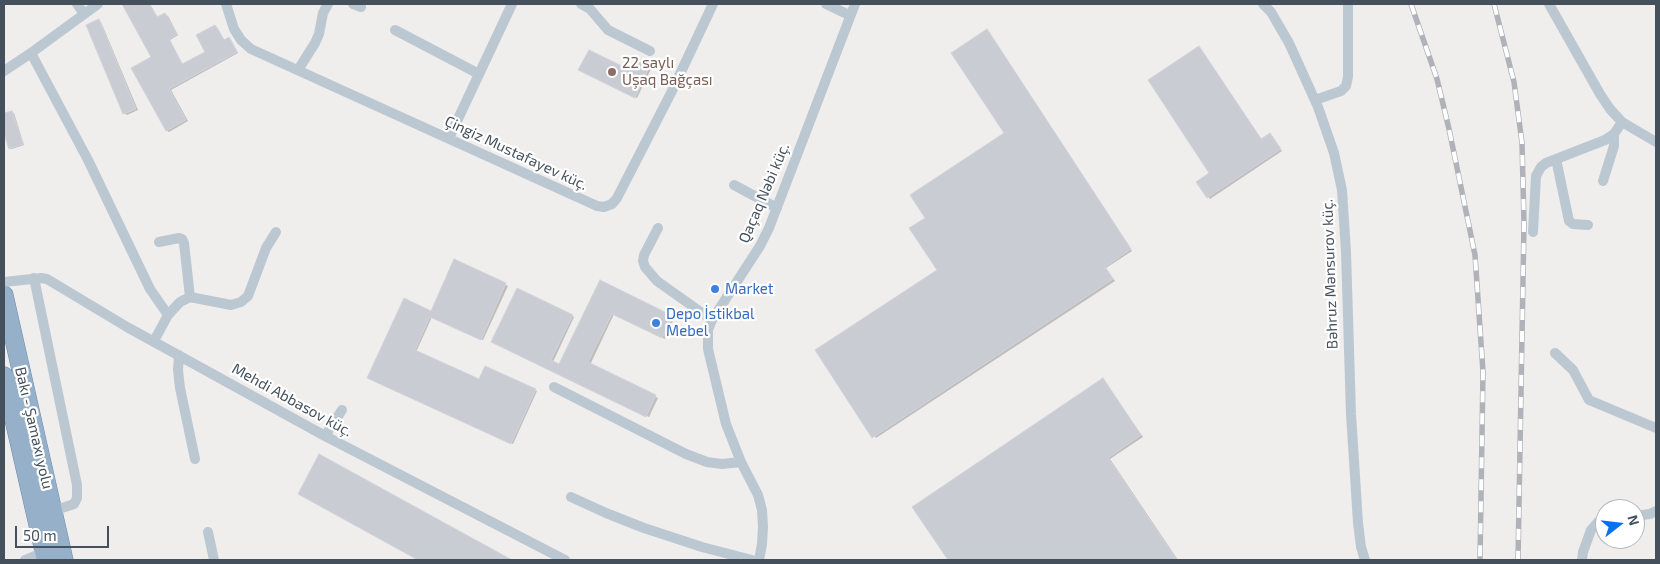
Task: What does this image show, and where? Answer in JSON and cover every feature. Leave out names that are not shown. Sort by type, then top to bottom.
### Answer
[{"type":"highway","name":"Bakı - Şamaxı yolu","points":[[4,295],[64,560]]},
{"type":"highway","name":"Bakı - Şamaxı yolu","points":[[4,376],[6,396],[45,556]]},
{"type":"street","points":[[77,4],[84,14]]},
{"type":"street","points":[[4,71],[98,4]]},
{"type":"street","name":"Çingiz Mustafayev küç.","points":[[226,4],[234,29],[241,40],[251,49],[597,206],[604,207],[612,204],[617,198],[671,93],[713,4]]},
{"type":"street","points":[[298,70],[315,43],[319,34],[323,13],[328,4]]},
{"type":"street","points":[[449,138],[512,4]]},
{"type":"street","points":[[581,4],[590,10],[608,30],[650,51]]},
{"type":"street","points":[[826,4],[849,15]]},
{"type":"street","name":"Qaçaq Nəbi küç.","points":[[760,560],[763,527],[762,510],[758,495],[741,462],[726,424],[708,348],[708,330],[712,320],[760,246],[777,208],[849,15],[855,4]]},
{"type":"street","name":"Bəhruz Mənsurov küç.","points":[[1264,4],[1271,12],[1289,43],[1315,100],[1334,153],[1342,190],[1346,252],[1351,414],[1358,523],[1361,547],[1365,560]]},
{"type":"street","points":[[1315,100],[1341,91],[1346,86],[1348,77],[1348,4]]},
{"type":"street","points":[[1549,4],[1610,109],[1622,122],[1656,142]]},
{"type":"street","points":[[395,30],[479,74]]},
{"type":"street","points":[[31,53],[92,168],[150,289],[168,315]]},
{"type":"street","points":[[1533,232],[1536,176],[1541,167],[1546,163],[1605,140],[1614,134],[1622,122]]},
{"type":"street","points":[[1603,181],[1614,146],[1614,134]]},
{"type":"street","points":[[1556,159],[1569,221],[1573,224],[1588,225]]},
{"type":"street","points":[[734,185],[777,208]]},
{"type":"street","points":[[658,228],[644,255],[645,267],[657,281],[712,320]]},
{"type":"street","points":[[154,341],[168,315],[180,302],[190,297],[231,305],[241,302],[248,296],[262,257],[276,232]]},
{"type":"street","points":[[159,242],[182,239],[190,297]]},
{"type":"street","points":[[34,278],[77,485],[77,498],[74,504],[53,511]]},
{"type":"street","name":"Mehdi Abbasov küç.","points":[[4,282],[34,278],[47,280],[325,436],[566,560]]},
{"type":"street","points":[[1555,353],[1573,370],[1589,400],[1656,428]]},
{"type":"street","points":[[179,355],[180,388],[195,459]]},
{"type":"street","points":[[554,387],[686,454],[707,462],[722,464],[741,462]]},
{"type":"street","points":[[325,436],[342,410]]},
{"type":"street","points":[[571,497],[644,528],[702,547],[752,560]]},
{"type":"street","points":[[1582,560],[1591,530],[1595,525]]},
{"type":"street","points":[[208,532],[214,560]]},
{"type":"street","points":[[25,560],[45,556]]},
{"type":"building","points":[[122,4],[149,4],[157,17],[165,13],[177,34],[169,39],[182,64],[205,52],[196,35],[215,25],[224,40],[229,37],[237,52],[169,89],[186,120],[166,131],[131,68],[151,57]]},
{"type":"building","points":[[99,19],[136,109],[123,114],[86,25]]},
{"type":"building","points":[[987,29],[1131,249],[1105,267],[1113,279],[872,438],[815,350],[937,270],[909,228],[925,218],[910,195],[1004,133],[951,53]]},
{"type":"building","points":[[1199,46],[1261,139],[1270,133],[1281,149],[1207,198],[1196,182],[1209,173],[1148,80]]},
{"type":"building","points":[[589,50],[630,70],[635,60],[649,67],[635,98],[578,70]]},
{"type":"building","points":[[12,111],[23,144],[9,149],[4,133],[4,113]]},
{"type":"building","points":[[454,259],[506,283],[481,340],[430,317],[415,350],[479,379],[485,366],[536,389],[511,444],[367,378],[404,298],[431,311]]},
{"type":"building","points":[[600,280],[673,316],[662,338],[612,314],[588,362],[656,395],[646,417],[491,342],[517,288],[573,315],[551,360],[559,364]]},
{"type":"building","points":[[1103,378],[1141,435],[1108,458],[1177,560],[948,560],[912,507]]},
{"type":"building","points":[[319,454],[512,560],[418,560],[298,494]]},
{"type":"railway","points":[[1411,4],[1437,79],[1475,255],[1483,372],[1480,560]]},
{"type":"railway","points":[[1494,4],[1514,82],[1522,143],[1524,224],[1518,560]]},
{"type":"place","name":"22 saylı Uşaq Bağçası","points":[[612,72]]},
{"type":"place","name":"Market","points":[[715,289]]},
{"type":"place","name":"Depo İstikbal Mebel","points":[[656,323]]}]
